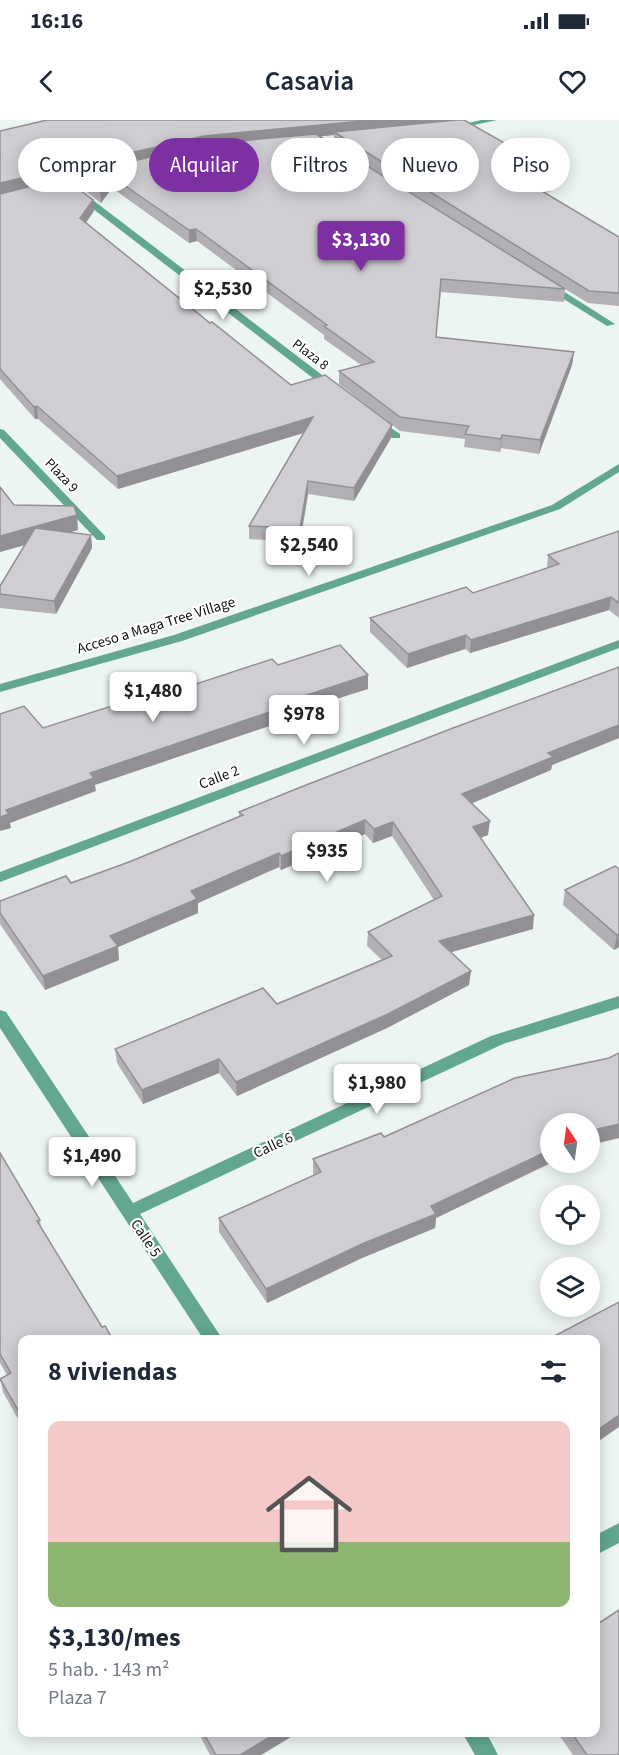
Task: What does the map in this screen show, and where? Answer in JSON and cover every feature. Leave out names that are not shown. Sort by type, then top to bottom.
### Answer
[{"type":"street","points":[[436,130],[493,120]]},
{"type":"street","name":"Plaza 8","points":[[78,192],[349,400]]},
{"type":"street","points":[[540,280],[610,324]]},
{"type":"street","points":[[368,414],[396,436]]},
{"type":"street","name":"Plaza 9","points":[[0,432],[101,538]]},
{"type":"street","name":"Acceso a Maga Tree Village","points":[[0,688],[178,638],[556,507],[619,467]]},
{"type":"street","name":"Calle 2","points":[[0,877],[619,644]]},
{"type":"street","name":"Calle 6","points":[[129,1212],[497,1040],[619,1002]]},
{"type":"street","name":"Calle 5","points":[[0,1016],[211,1335]]},
{"type":"street","points":[[600,1544],[619,1532]]},
{"type":"street","points":[[476,1737],[487,1755]]},
{"type":"building","points":[[47,120],[373,120],[195,138],[149,138],[149,149],[137,151],[137,138],[18,138],[18,179],[0,183],[0,131]]},
{"type":"building","points":[[464,120],[496,138],[491,138],[491,192],[543,192],[619,237],[619,293],[589,291],[430,192],[479,192],[479,138],[381,138],[381,161],[369,154],[369,138],[344,138],[334,132]]},
{"type":"building","points":[[316,134],[322,138],[272,138]]},
{"type":"building","points":[[271,138],[271,192],[369,192],[369,167],[381,174],[381,192],[409,192],[565,289],[441,279],[436,337],[574,352],[540,440],[502,435],[501,439],[465,434],[469,426],[400,417],[339,371],[374,362],[196,229],[189,230],[134,192],[137,192],[137,160],[149,157],[149,192],[259,192],[259,139]]},
{"type":"building","points":[[18,190],[18,192],[82,192],[93,200],[80,218],[291,385],[325,375],[392,425],[354,488],[308,481],[300,528],[249,526],[313,417],[117,476],[37,406],[34,407],[0,369],[0,194]]},
{"type":"building","points":[[0,487],[14,505],[74,506],[77,515],[0,536]]},
{"type":"building","points":[[35,528],[91,535],[54,601],[0,594],[0,586]]},
{"type":"building","points":[[619,531],[619,603],[611,597],[471,640],[466,635],[408,654],[370,618],[466,587],[473,593],[559,564],[548,555]]},
{"type":"building","points":[[340,645],[368,675],[307,695],[311,698],[90,773],[94,778],[6,810],[9,814],[0,817],[0,714],[24,706],[43,728],[168,688],[172,692],[272,659],[278,665]]},
{"type":"building","points":[[619,667],[619,725],[548,753],[553,757],[462,794],[490,821],[473,827],[534,915],[439,941],[471,971],[388,1014],[236,1082],[219,1059],[142,1090],[115,1049],[263,988],[277,1004],[392,956],[368,932],[442,896],[393,822],[374,829],[365,820],[281,856],[279,853],[191,891],[197,899],[110,936],[118,946],[43,976],[0,913],[0,901],[66,876],[71,883],[129,862],[243,815],[239,812],[301,787]]},
{"type":"building","points":[[615,866],[619,869],[619,934],[617,935],[565,890]]},
{"type":"building","points":[[619,1053],[619,1124],[600,1129],[600,1113],[540,1113],[540,1155],[431,1206],[436,1214],[362,1244],[266,1289],[219,1218],[321,1172],[313,1159],[381,1133],[384,1137],[515,1078],[609,1058]]},
{"type":"building","points":[[0,1153],[40,1220],[37,1221],[102,1327],[105,1326],[110,1335],[18,1335],[18,1410],[0,1379],[11,1373],[0,1354]]},
{"type":"building","points":[[619,1302],[619,1415],[600,1428],[600,1335],[556,1335],[591,1317],[600,1317],[600,1312]]},
{"type":"building","points":[[619,1610],[619,1755],[587,1755],[574,1737],[600,1737],[600,1622]]},
{"type":"building","points":[[206,1737],[270,1737],[240,1755],[216,1755]]}]
